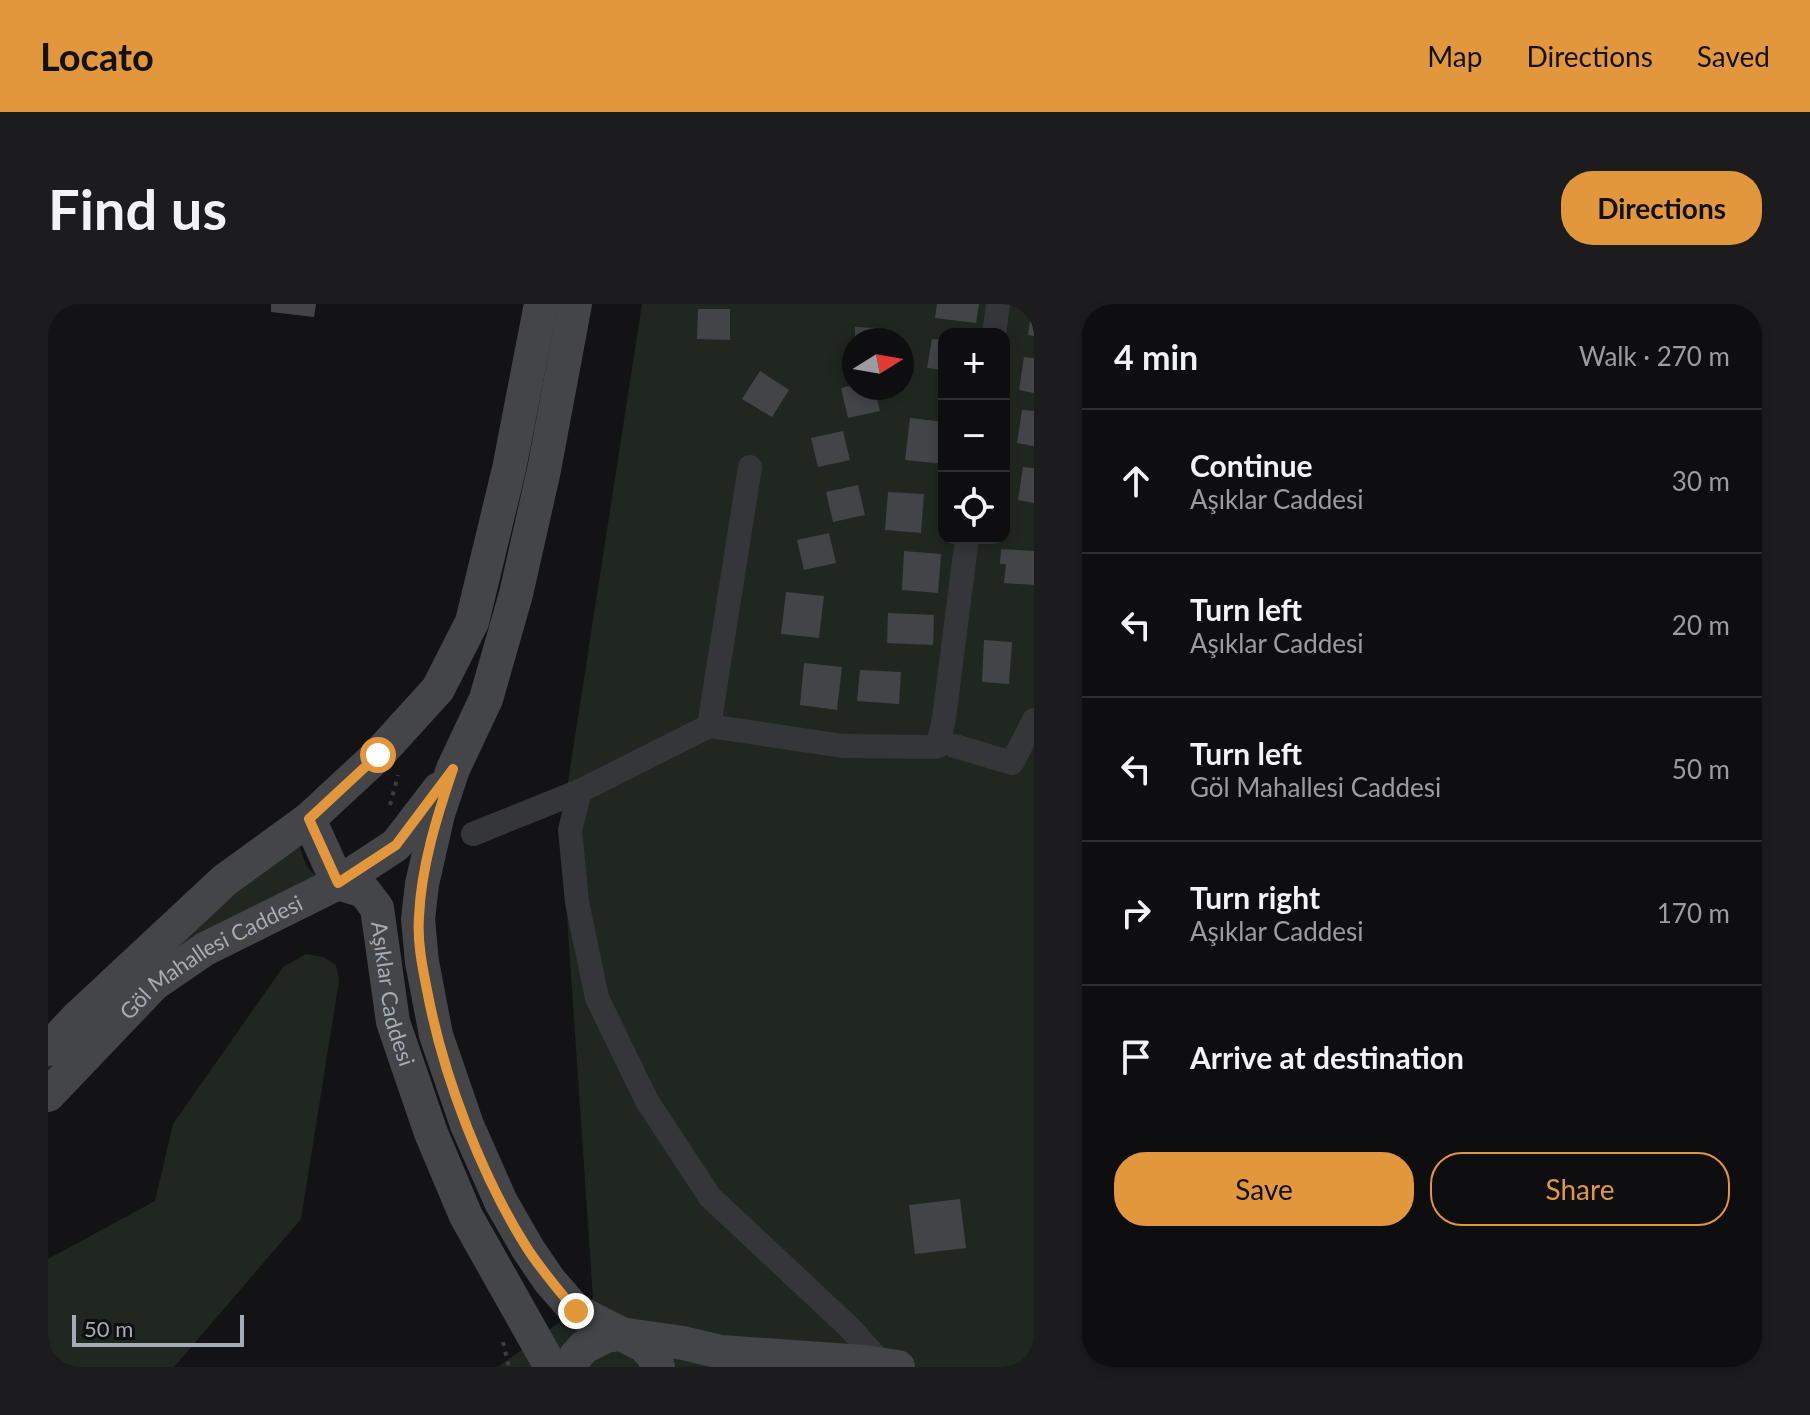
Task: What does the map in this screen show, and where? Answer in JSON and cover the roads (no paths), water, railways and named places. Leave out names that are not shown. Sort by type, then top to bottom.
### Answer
[{"type":"main road","points":[[338,883],[309,819],[378,755],[438,689],[472,622],[509,469],[541,304]]},
{"type":"main road","name":"Aşıklar Caddesi","points":[[575,304],[544,470],[516,594],[486,699],[453,769],[438,814],[422,884],[418,919],[422,962],[436,1035],[467,1125],[501,1202],[549,1280],[576,1311],[620,1334]]},
{"type":"main road","name":"Göl Mahallesi Caddesi","points":[[48,1095],[154,984],[205,949],[338,883],[396,845],[453,769]]},
{"type":"main road","name":"Göl Mahallesi Caddesi","points":[[48,1049],[225,880],[309,819]]},
{"type":"main road","name":"Aşıklar Caddesi","points":[[338,883],[364,891],[377,908],[393,1022],[431,1133],[466,1216],[551,1367]]},
{"type":"main road","points":[[528,1327],[534,1367]]},
{"type":"main road","points":[[620,1334],[643,1345],[653,1355],[658,1367]]},
{"type":"main road","points":[[571,1367],[584,1347],[606,1336],[620,1334],[721,1352],[872,1365]]},
{"type":"street","points":[[995,328],[998,304]]},
{"type":"street","points":[[709,726],[750,467]]},
{"type":"street","points":[[473,834],[580,791],[709,726],[843,746],[938,746],[966,544]]},
{"type":"street","points":[[955,746],[1012,763],[1034,720]]},
{"type":"street","points":[[580,791],[570,830],[577,902],[597,998],[647,1101],[710,1197],[850,1328],[872,1365]]}]
